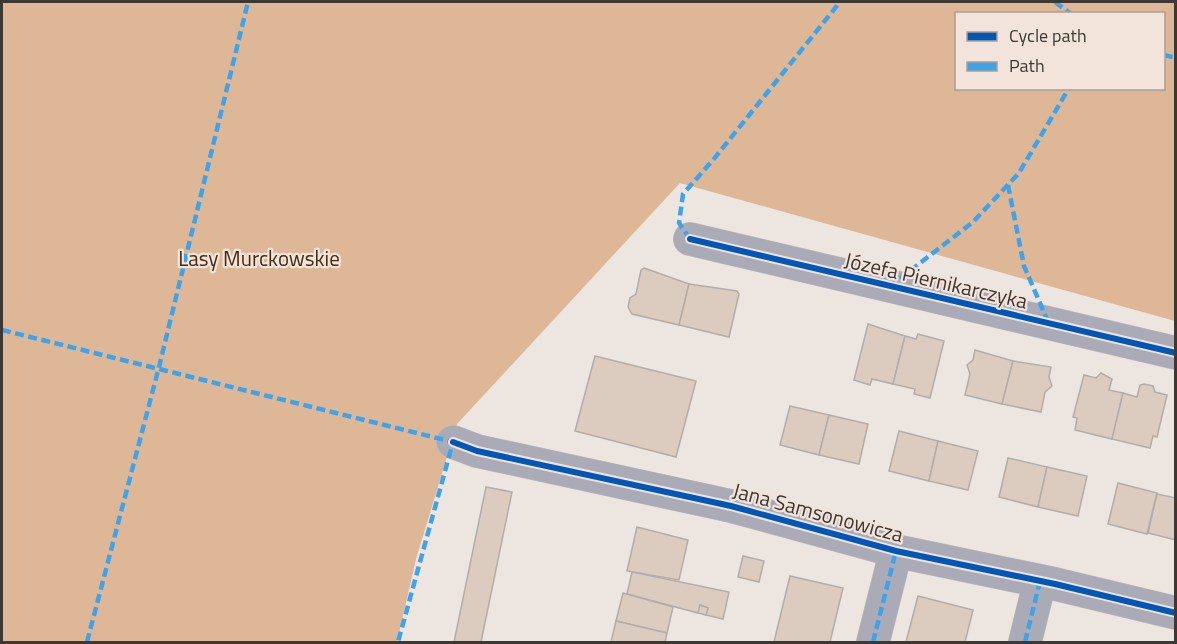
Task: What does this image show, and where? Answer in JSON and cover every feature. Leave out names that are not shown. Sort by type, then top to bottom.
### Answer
[{"type":"street","name":"Józefa Piernikarczyka","points":[[690,239],[1176,353]]},
{"type":"street","name":"Jana Samsonowicza","points":[[453,442],[477,451],[731,506],[896,551],[1040,581],[1176,613]]},
{"type":"street","points":[[873,642],[896,551]]},
{"type":"street","points":[[1025,642],[1040,581]]},
{"type":"green space","name":"Lasy Murckowskie","points":[[2,2],[1175,2],[1175,321],[680,183],[457,424],[416,559],[397,642],[2,642]]},
{"type":"building","points":[[644,268],[689,284],[679,325],[632,314],[628,307],[630,298],[636,294],[641,270]]},
{"type":"building","points":[[689,284],[737,291],[739,294],[729,337],[679,325]]},
{"type":"building","points":[[868,324],[905,336],[893,384],[872,379],[870,385],[854,380]]},
{"type":"building","points":[[918,334],[944,341],[930,398],[914,394],[915,389],[893,384],[905,336],[916,339]]},
{"type":"building","points":[[975,350],[1013,361],[1002,404],[965,395],[970,374],[967,365],[973,360]]},
{"type":"building","points":[[595,356],[696,381],[676,457],[575,431]]},
{"type":"building","points":[[1013,361],[1051,367],[1049,377],[1052,386],[1045,392],[1041,412],[1002,404]]},
{"type":"building","points":[[1101,373],[1112,379],[1109,390],[1123,393],[1112,439],[1075,430],[1077,418],[1073,417],[1084,375],[1096,378]]},
{"type":"building","points":[[1140,385],[1153,386],[1155,392],[1167,395],[1157,437],[1153,436],[1150,448],[1112,439],[1123,393],[1137,397]]},
{"type":"building","points":[[790,406],[829,415],[819,455],[780,445]]},
{"type":"building","points":[[829,415],[868,424],[859,464],[819,455]]},
{"type":"building","points":[[899,431],[938,441],[929,481],[889,471]]},
{"type":"building","points":[[938,441],[978,451],[968,490],[929,481]]},
{"type":"building","points":[[1008,458],[1047,467],[1038,507],[999,497]]},
{"type":"building","points":[[1047,467],[1087,476],[1078,516],[1038,507]]},
{"type":"building","points":[[1118,483],[1157,493],[1147,534],[1108,524]]},
{"type":"building","points":[[486,487],[512,492],[481,642],[454,642]]},
{"type":"building","points":[[1157,494],[1176,498],[1176,540],[1148,533]]},
{"type":"building","points":[[637,527],[688,540],[679,580],[627,571]]},
{"type":"building","points":[[743,556],[764,561],[759,582],[738,577]]},
{"type":"building","points":[[632,572],[729,592],[723,619],[706,615],[708,608],[700,605],[698,613],[627,594]]},
{"type":"building","points":[[790,576],[843,588],[830,642],[774,642]]},
{"type":"building","points":[[623,593],[673,607],[667,633],[616,621]]},
{"type":"building","points":[[918,596],[973,610],[965,642],[906,642]]},
{"type":"building","points":[[700,605],[708,608],[706,615],[698,613]]},
{"type":"building","points":[[616,621],[667,633],[665,642],[611,642]]},
{"type":"marked path","points":[[87,642],[159,367],[248,2]]},
{"type":"marked path","points":[[690,239],[679,223],[683,194],[840,2]]},
{"type":"marked path","points":[[1055,2],[1068,12]]},
{"type":"marked path","points":[[1165,55],[1176,58]]},
{"type":"marked path","points":[[889,287],[973,222],[1019,173],[1068,90]]},
{"type":"marked path","points":[[1008,185],[1024,266],[1049,324]]},
{"type":"marked path","points":[[2,330],[453,442],[398,642]]},
{"type":"marked path","points":[[873,642],[896,551]]},
{"type":"marked path","points":[[1025,642],[1040,581]]},
{"type":"cycle path","points":[[690,239],[1176,353]]},
{"type":"cycle path","points":[[453,442],[477,451],[731,506],[896,551],[1055,584],[1176,613]]}]
